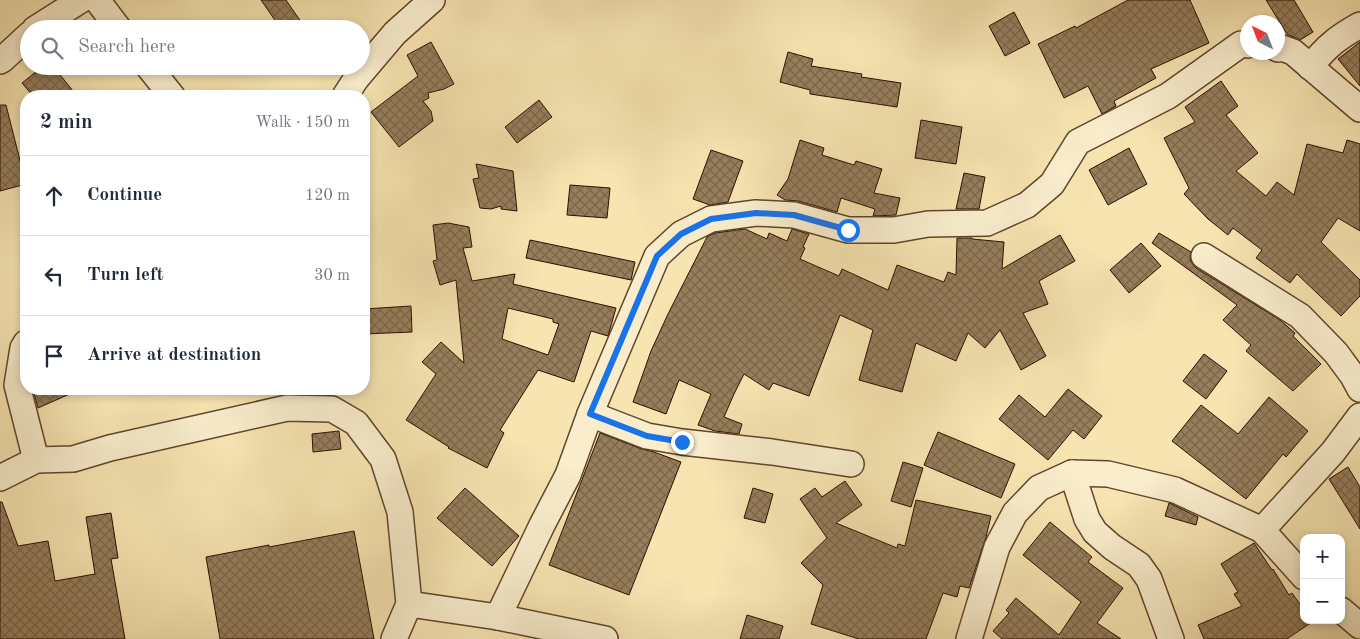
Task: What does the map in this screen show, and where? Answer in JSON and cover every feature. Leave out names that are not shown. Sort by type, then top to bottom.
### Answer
[{"type":"street","points":[[49,20],[81,0]]},
{"type":"street","points":[[97,0],[112,20]]},
{"type":"street","points":[[370,63],[395,34],[432,0]]},
{"type":"street","points":[[1310,67],[1336,39],[1360,25]]},
{"type":"street","points":[[0,61],[20,44]]},
{"type":"street","points":[[498,617],[568,475],[590,414],[657,256],[681,234],[711,219],[756,213],[794,215],[848,230],[894,230],[928,224],[987,222],[1027,205],[1052,184],[1078,142],[1168,96],[1240,45]]},
{"type":"street","points":[[1285,49],[1293,52],[1360,109]]},
{"type":"street","points":[[155,75],[167,90]]},
{"type":"street","points":[[349,90],[359,75]]},
{"type":"street","points":[[1204,256],[1300,316],[1336,353],[1360,389]]},
{"type":"street","points":[[20,366],[17,385],[36,460]]},
{"type":"street","points":[[0,478],[36,460],[73,459],[110,448],[287,408],[332,410],[356,423],[383,459],[400,512],[409,604],[394,639]]},
{"type":"street","points":[[590,414],[647,436],[851,464]]},
{"type":"street","points":[[1262,530],[1332,452],[1360,416]]},
{"type":"street","points":[[1072,473],[1087,519],[1095,532],[1112,547],[1139,565],[1149,579],[1172,639]]},
{"type":"street","points":[[969,639],[997,547],[1015,513],[1040,488],[1072,473],[1108,474],[1176,490],[1262,530],[1300,573]]},
{"type":"street","points":[[409,604],[498,617],[605,639]]},
{"type":"street","points":[[1345,613],[1360,626]]},
{"type":"building","points":[[261,0],[286,0],[300,20],[275,20]]},
{"type":"building","points":[[1128,0],[1190,0],[1209,43],[1151,69],[1156,78],[1114,101],[1116,106],[1102,114],[1088,86],[1064,98],[1038,44],[1075,26],[1076,28]]},
{"type":"building","points":[[1266,0],[1294,0],[1313,32],[1300,40],[1287,34],[1285,31],[1285,15],[1275,15]]},
{"type":"building","points":[[1014,12],[1030,43],[1005,56],[989,26]]},
{"type":"building","points":[[431,42],[454,84],[428,93],[429,98],[423,101],[431,111],[433,121],[399,147],[371,112],[418,76],[407,55]]},
{"type":"building","points":[[1360,42],[1360,86],[1338,59]]},
{"type":"building","points":[[788,52],[813,59],[811,66],[862,74],[861,77],[901,83],[897,107],[810,94],[810,90],[780,82]]},
{"type":"building","points":[[32,75],[60,75],[72,90],[28,90],[22,83]]},
{"type":"building","points":[[1221,81],[1238,106],[1226,115],[1258,153],[1236,171],[1266,196],[1277,182],[1294,195],[1307,144],[1343,153],[1347,140],[1360,144],[1360,231],[1338,218],[1321,242],[1360,280],[1360,296],[1341,316],[1297,274],[1290,283],[1256,258],[1262,250],[1233,228],[1228,235],[1208,219],[1184,194],[1189,188],[1164,138],[1195,122],[1185,107]]},
{"type":"building","points":[[539,100],[552,117],[517,143],[505,127]]},
{"type":"building","points":[[0,105],[6,105],[20,160],[20,186],[0,191]]},
{"type":"building","points":[[921,120],[962,127],[956,164],[915,158]]},
{"type":"building","points":[[800,140],[824,148],[822,155],[854,165],[856,161],[882,169],[874,193],[900,198],[896,215],[873,216],[875,209],[841,198],[837,212],[798,201],[785,200],[777,195],[788,179]]},
{"type":"building","points":[[1129,148],[1147,184],[1108,205],[1089,170]]},
{"type":"building","points":[[711,150],[743,161],[728,202],[710,205],[693,199]]},
{"type":"building","points":[[476,164],[513,171],[517,211],[501,209],[501,206],[491,209],[480,208],[473,179],[479,178]]},
{"type":"building","points":[[964,173],[985,177],[979,209],[956,209]]},
{"type":"building","points":[[570,185],[610,188],[607,218],[567,215]]},
{"type":"building","points":[[448,223],[469,227],[472,247],[463,248],[472,281],[515,274],[513,284],[616,308],[608,336],[591,331],[574,382],[538,370],[500,430],[504,433],[487,468],[448,448],[406,420],[436,374],[422,362],[441,342],[464,363],[456,280],[440,285],[433,261],[437,260],[433,225]],"holes":[[[508,308],[553,319],[553,322],[559,324],[548,355],[502,339]]]},
{"type":"building","points":[[745,229],[767,239],[769,233],[787,241],[792,229],[809,234],[800,259],[839,276],[842,269],[888,290],[897,265],[944,282],[948,272],[956,275],[957,238],[1004,242],[1002,269],[1060,235],[1075,261],[1039,281],[1048,304],[1023,313],[1046,356],[1021,370],[1000,330],[985,348],[968,333],[956,361],[916,343],[902,392],[859,380],[873,330],[840,315],[809,396],[773,383],[769,390],[744,374],[724,417],[742,424],[739,434],[715,431],[698,425],[711,394],[679,380],[666,414],[633,402],[651,351],[707,237],[715,233]]},
{"type":"building","points":[[1159,233],[1191,252],[1191,262],[1196,268],[1280,320],[1295,333],[1293,336],[1321,364],[1293,391],[1246,351],[1251,345],[1223,320],[1237,305],[1152,243]]},
{"type":"building","points":[[530,240],[635,262],[631,280],[526,258]]},
{"type":"building","points":[[1141,243],[1161,266],[1129,293],[1110,270]]},
{"type":"building","points":[[411,306],[412,332],[370,334],[370,309]]},
{"type":"building","points":[[1204,354],[1227,371],[1206,399],[1183,381]]},
{"type":"building","points":[[1068,389],[1102,416],[1084,439],[1073,430],[1048,460],[999,419],[1019,395],[1045,417]]},
{"type":"building","points":[[35,395],[67,395],[38,408]]},
{"type":"building","points":[[1269,397],[1308,431],[1286,457],[1283,454],[1246,499],[1172,441],[1201,405],[1238,434]]},
{"type":"building","points":[[339,431],[341,449],[313,452],[312,434]]},
{"type":"building","points":[[938,432],[1015,464],[1001,498],[924,465]]},
{"type":"building","points":[[600,433],[681,462],[629,595],[549,565]]},
{"type":"building","points":[[903,462],[923,468],[911,507],[891,501]]},
{"type":"building","points":[[1348,467],[1360,487],[1360,529],[1329,479]]},
{"type":"building","points":[[845,481],[862,505],[836,523],[897,548],[898,544],[905,546],[916,500],[991,516],[969,588],[960,586],[957,597],[943,593],[926,639],[859,639],[811,624],[823,585],[801,563],[827,538],[800,499],[815,488],[822,497]]},
{"type":"building","points":[[465,488],[519,536],[492,566],[437,518]]},
{"type":"building","points":[[753,488],[773,494],[765,523],[744,518]]},
{"type":"building","points":[[0,502],[2,502],[18,546],[48,541],[55,581],[95,574],[86,517],[111,513],[118,558],[111,559],[125,639],[0,639]]},
{"type":"building","points":[[1169,503],[1198,517],[1196,525],[1165,516]]},
{"type":"building","points":[[1050,522],[1092,557],[1088,562],[1123,588],[1097,623],[1121,639],[1002,639],[993,631],[1009,613],[1006,610],[1016,598],[1059,635],[1081,602],[1023,555]]},
{"type":"building","points":[[354,531],[374,639],[220,639],[206,557]]},
{"type":"building","points":[[1254,543],[1289,595],[1292,593],[1300,604],[1300,624],[1309,624],[1287,639],[1204,639],[1198,625],[1242,606],[1234,594],[1238,592],[1221,564]]},
{"type":"building","points":[[747,615],[783,626],[779,639],[740,639]]},
{"type":"route","points":[[682,442],[647,436],[590,414],[657,256],[681,234],[711,219],[756,213],[794,215],[848,230]]}]
